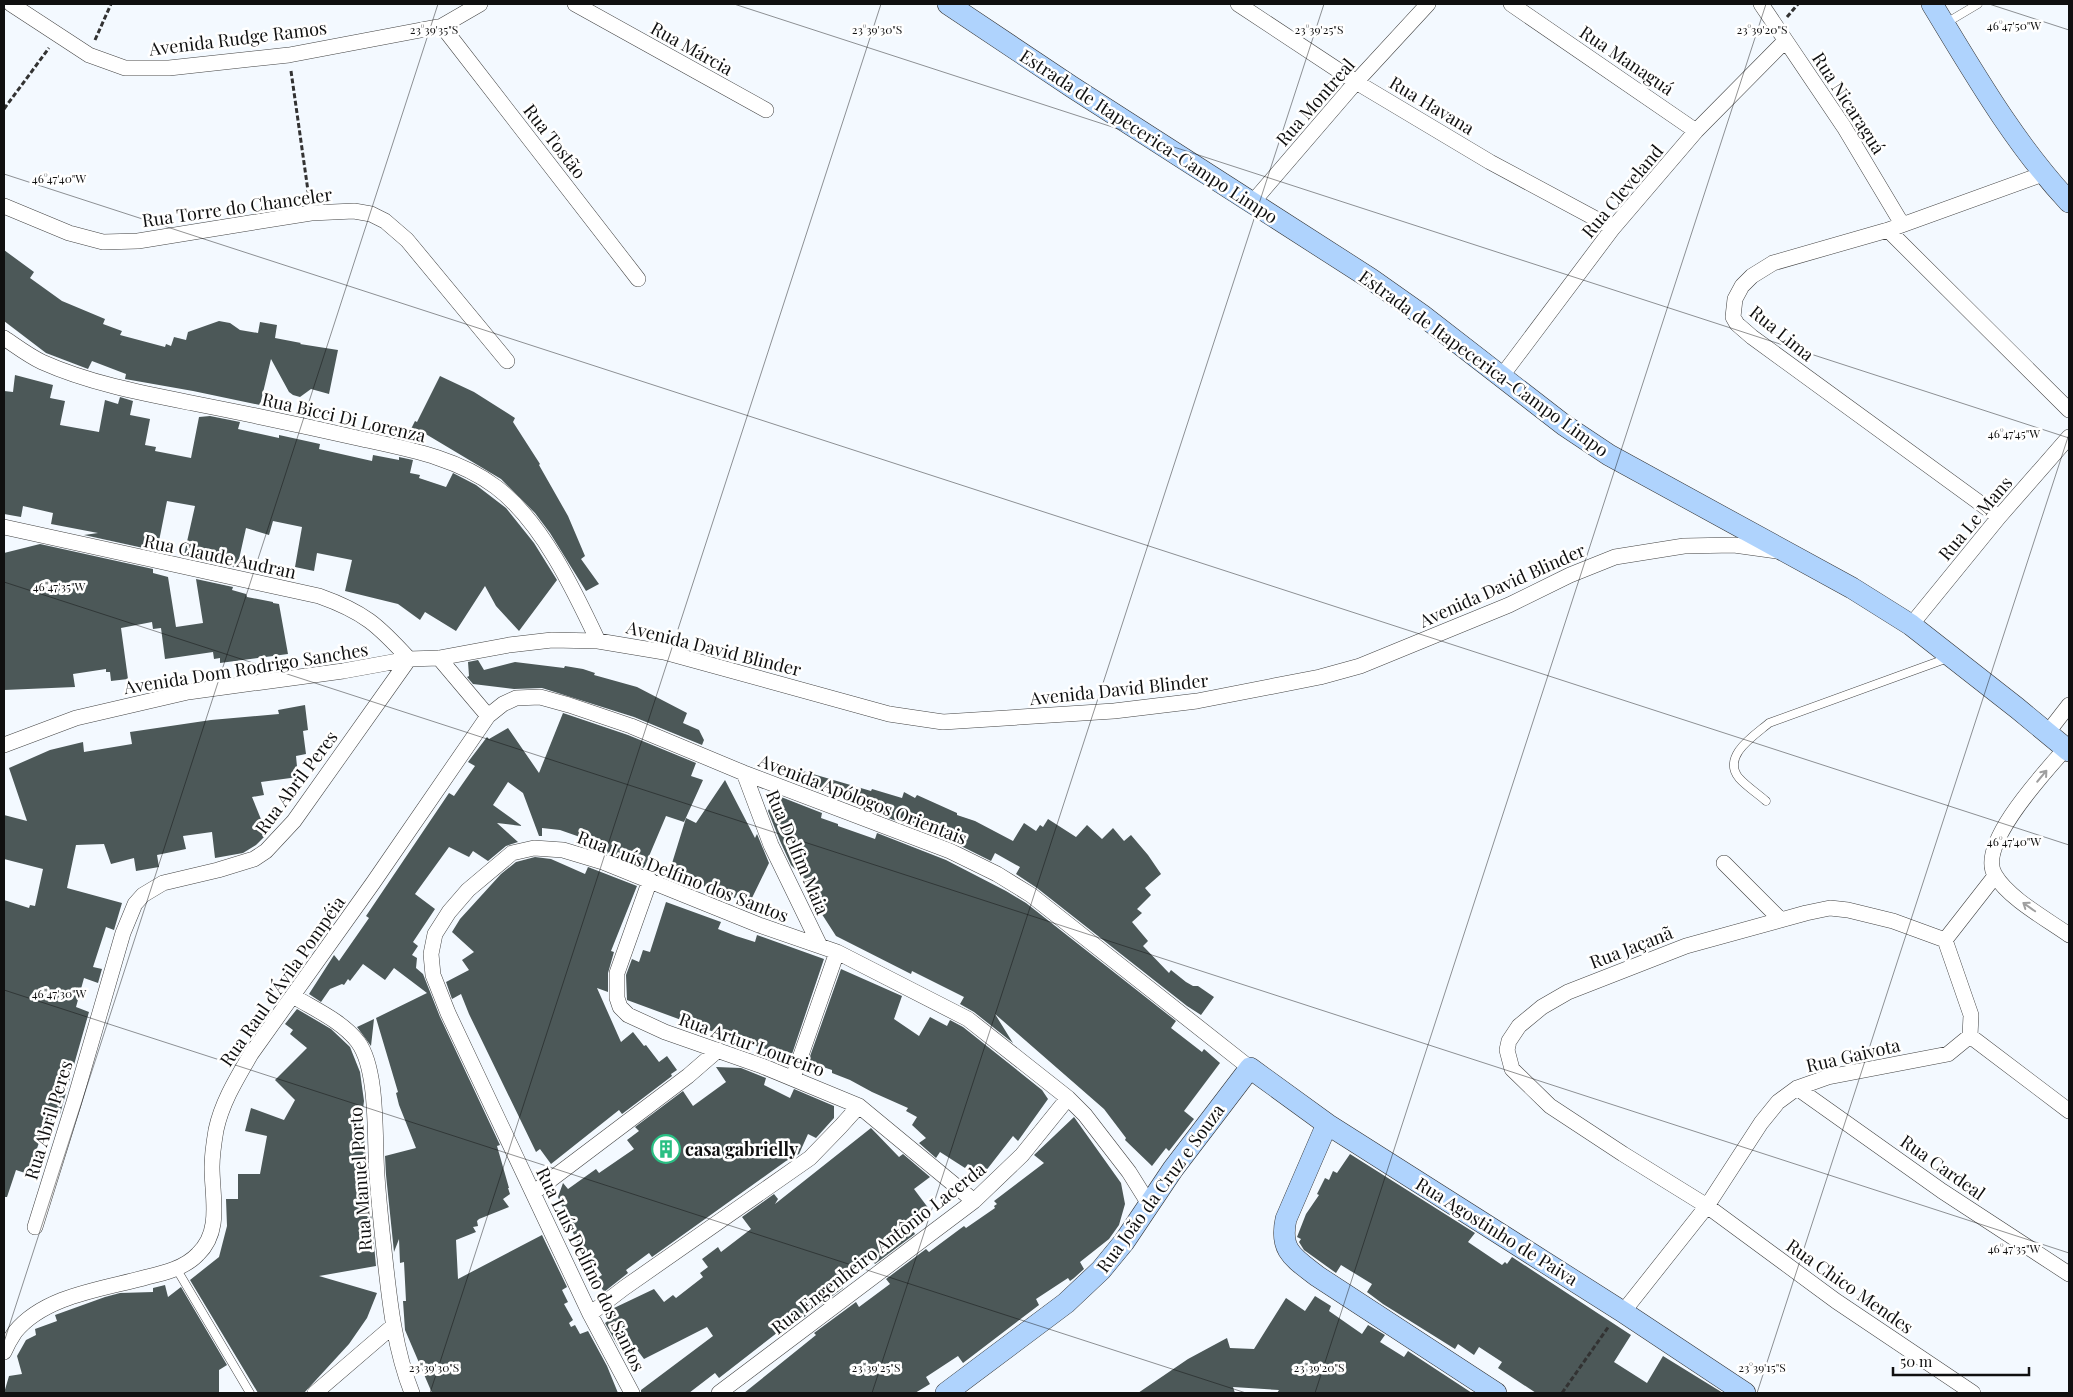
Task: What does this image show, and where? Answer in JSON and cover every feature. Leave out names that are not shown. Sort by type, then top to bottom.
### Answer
[{"type":"main road","name":"Estrada de Itapecerica-Campo Limpo","points":[[948,4],[1057,77],[1312,240],[1422,315],[1564,425],[1609,455],[1852,588],[1912,626],[2068,749]]},
{"type":"main road","points":[[1932,4],[2016,138],[2043,174],[2069,202]]},
{"type":"main road","name":"Rua Agostinho de Paiva","points":[[1250,1068],[1327,1124],[1623,1312],[1745,1393]]},
{"type":"main road","name":"Rua João da Cruz e Souza","points":[[946,1393],[1066,1303],[1101,1270],[1124,1242],[1172,1169],[1250,1068]]},
{"type":"main road","points":[[1327,1124],[1286,1219],[1283,1233],[1284,1245],[1293,1257],[1317,1276],[1496,1393]]},
{"type":"street","name":"Avenida Rudge Ramos","points":[[11,4],[89,55],[126,68],[169,68],[289,55],[442,26],[480,4]]},
{"type":"street","name":"Rua Márcia","points":[[574,4],[766,110]]},
{"type":"street","name":"Rua Havana","points":[[1238,4],[1356,82],[1490,162],[1612,228]]},
{"type":"street","name":"Rua Montreal","points":[[1252,203],[1356,82],[1428,4]]},
{"type":"street","name":"Rua Managuá","points":[[1511,4],[1696,131]]},
{"type":"street","name":"Rua Nicaraguá","points":[[1761,4],[1778,26],[1785,41],[1844,127],[1902,224]]},
{"type":"street","name":"Rua Tostão","points":[[442,26],[638,279]]},
{"type":"street","name":"Rua Cleveland","points":[[1501,377],[1612,228],[1696,131],[1785,41]]},
{"type":"street","name":"Rua Lima","points":[[1999,517],[1752,337],[1737,324],[1733,317],[1735,299],[1742,286],[1752,276],[1773,263],[1888,230],[2043,174]]},
{"type":"street","name":"Rua Torre do Chanceler","points":[[4,206],[51,227],[103,242],[156,238],[311,213],[354,211],[371,214],[385,221],[408,240],[507,361]]},
{"type":"street","points":[[1888,230],[2069,410]]},
{"type":"street","name":"Rua Bicci Di Lorenza","points":[[4,338],[40,361],[77,376],[161,397],[308,426],[426,454],[479,477],[497,488],[528,519],[569,584],[598,641]]},
{"type":"street","name":"Rua Le Mans","points":[[1912,626],[1999,517],[2069,437]]},
{"type":"street","name":"Rua Claude Audran","points":[[4,527],[319,596],[343,605],[364,616],[382,629],[409,659]]},
{"type":"street","name":"Avenida David Blinder","points":[[440,658],[509,645],[552,640],[598,641],[664,652],[889,714],[943,722],[1114,711],[1198,700],[1320,677],[1360,666],[1509,605],[1570,575],[1615,558],[1684,546],[1734,545],[1788,553]]},
{"type":"street","points":[[440,658],[488,716]]},
{"type":"street","name":"Avenida Dom Rodrigo Sanches","points":[[4,745],[76,718],[188,692],[343,671],[409,659],[440,658]]},
{"type":"street","name":"Rua Abril Peres","points":[[35,1227],[74,1102],[123,933],[135,904],[143,895],[163,883],[254,859],[266,851],[294,821],[409,659]]},
{"type":"street","name":"Avenida Apólogos Orientais","points":[[488,716],[503,704],[516,698],[540,697],[569,705],[631,726],[744,773],[950,851],[997,874],[1031,895],[1250,1068]]},
{"type":"street","points":[[2048,732],[2069,705]]},
{"type":"street","name":"Rua Raul d'Ávila Pompéia","points":[[4,1352],[15,1332],[40,1310],[88,1292],[176,1268],[198,1254],[207,1243],[212,1231],[215,1206],[213,1150],[217,1128],[228,1097],[251,1054],[488,716]]},
{"type":"street","points":[[2068,749],[2035,785],[2003,828],[1994,846],[1991,859],[1995,876],[2018,899],[2069,935]]},
{"type":"street","name":"Rua Delfim Maia","points":[[744,773],[771,845],[820,946]]},
{"type":"street","name":"Rua Luís Delfino dos Santos","points":[[632,1393],[590,1314],[448,1013],[434,974],[431,954],[435,934],[449,912],[468,890],[512,853],[534,848],[563,850],[603,862],[759,925],[837,952],[968,1019],[1068,1098],[1085,1115],[1129,1172],[1149,1204]]},
{"type":"street","points":[[1724,863],[1782,920]]},
{"type":"street","points":[[1995,876],[1945,940],[1971,1015],[1970,1036],[2069,1111]]},
{"type":"street","name":"Rua Artur Loureiro","points":[[650,880],[617,973],[616,988],[620,1007],[628,1015],[665,1032],[793,1078],[859,1106],[974,1201]]},
{"type":"street","name":"Rua Jaçanã","points":[[1707,1206],[1550,1106],[1512,1069],[1508,1057],[1510,1041],[1519,1026],[1534,1013],[1568,992],[1686,946],[1830,908],[1848,910],[1893,921],[1945,940]]},
{"type":"street","points":[[793,1078],[837,952]]},
{"type":"street","name":"Rua Manuel Porto","points":[[292,996],[346,1030],[358,1042],[364,1053],[372,1078],[378,1193],[393,1326],[398,1352],[412,1393]]},
{"type":"street","name":"Rua Gaivota","points":[[1623,1312],[1678,1240],[1707,1206],[1761,1123],[1778,1102],[1797,1088],[1828,1077],[1948,1054],[1970,1036]]},
{"type":"street","points":[[533,1193],[688,1076],[718,1050]]},
{"type":"street","name":"Rua Cardeal","points":[[1797,1088],[1942,1191],[2069,1274]]},
{"type":"street","name":"Rua Engenheiro Antônio Lacerda","points":[[719,1393],[974,1201],[1022,1155],[1068,1098]]},
{"type":"street","points":[[590,1314],[632,1282],[810,1158],[859,1106]]},
{"type":"street","name":"Rua Chico Mendes","points":[[1707,1206],[1836,1302],[1973,1393]]},
{"type":"street","points":[[315,1393],[393,1326]]},
{"type":"lane","points":[[1945,24],[1978,4]]},
{"type":"lane","points":[[1766,801],[1739,778],[1734,769],[1734,758],[1745,742],[1770,723],[1952,656]]},
{"type":"lane","points":[[176,1268],[250,1393]]},
{"type":"path","points":[[89,55],[111,4]]},
{"type":"path","points":[[4,109],[58,35]]},
{"type":"path","points":[[289,55],[311,213]]},
{"type":"path","points":[[1562,1393],[1612,1321],[1623,1312]]},
{"type":"building","points":[[4,250],[34,272],[30,278],[62,301],[105,319],[103,324],[122,331],[120,335],[165,347],[166,344],[171,346],[174,337],[186,340],[188,332],[219,321],[230,323],[240,330],[258,333],[260,322],[277,325],[275,338],[338,350],[329,394],[311,389],[300,397],[293,395],[289,392],[271,359],[260,405],[125,379],[126,374],[92,361],[88,369],[46,353],[4,321]]},
{"type":"building","points":[[15,375],[53,385],[50,398],[65,401],[60,425],[99,432],[105,400],[118,404],[120,397],[133,401],[130,415],[150,419],[145,445],[156,447],[155,451],[191,458],[199,417],[210,416],[240,422],[238,429],[320,444],[319,449],[372,461],[373,455],[399,460],[399,457],[413,460],[410,473],[420,475],[419,478],[446,487],[453,473],[476,485],[506,508],[534,543],[557,580],[519,631],[496,606],[485,586],[456,631],[425,612],[420,620],[398,604],[345,591],[352,560],[317,553],[314,571],[295,567],[302,527],[273,521],[269,535],[246,528],[237,568],[184,555],[195,506],[167,501],[157,551],[84,535],[98,533],[51,524],[53,513],[23,506],[21,517],[4,514],[4,391],[13,392]]},
{"type":"building","points":[[440,376],[474,392],[515,418],[513,422],[540,464],[568,516],[585,556],[581,559],[599,584],[586,591],[550,533],[535,513],[501,479],[419,430],[416,442],[406,439],[415,421],[417,422]]},
{"type":"building","points":[[40,544],[153,569],[153,573],[168,577],[176,627],[203,623],[196,579],[233,587],[232,590],[246,594],[247,597],[279,604],[288,654],[220,663],[220,658],[214,659],[213,652],[165,659],[161,628],[153,629],[152,622],[121,628],[128,679],[111,681],[110,672],[106,672],[106,669],[73,674],[75,687],[4,690],[4,553]]},
{"type":"building","points":[[478,660],[484,670],[515,662],[564,668],[565,666],[583,669],[595,673],[594,675],[637,687],[687,713],[683,723],[699,730],[704,740],[702,745],[634,717],[542,688],[514,689],[473,684],[467,677],[469,676],[468,662]]},
{"type":"building","points":[[305,705],[308,730],[303,731],[306,754],[296,756],[298,777],[261,782],[264,795],[252,797],[267,834],[256,845],[243,853],[215,858],[212,832],[183,836],[186,849],[157,855],[159,867],[136,871],[134,858],[111,864],[104,844],[76,845],[67,888],[122,903],[114,930],[106,927],[93,967],[102,969],[98,983],[84,978],[76,1007],[89,1012],[60,1114],[54,1113],[46,1139],[41,1137],[28,1174],[16,1170],[7,1197],[4,1197],[4,900],[29,908],[30,905],[35,906],[43,869],[4,859],[4,815],[27,821],[9,768],[50,750],[83,742],[84,752],[132,744],[130,732],[211,720],[279,714],[278,710]]},
{"type":"building","points":[[563,713],[628,735],[696,763],[691,776],[703,780],[684,822],[666,816],[644,868],[597,850],[600,844],[560,830],[542,828],[542,836],[539,836],[523,793],[508,782],[493,805],[522,826],[497,823],[518,842],[506,846],[488,861],[473,851],[469,857],[449,847],[415,894],[435,909],[413,942],[418,946],[412,955],[417,958],[416,968],[423,974],[440,1017],[500,1145],[497,1146],[510,1194],[503,1199],[509,1207],[479,1219],[477,1221],[478,1226],[473,1227],[476,1232],[456,1240],[458,1279],[542,1235],[567,1287],[562,1290],[568,1302],[564,1304],[573,1320],[569,1323],[571,1327],[575,1325],[580,1334],[588,1331],[607,1366],[618,1393],[432,1393],[405,1330],[403,1301],[406,1301],[404,1262],[400,1263],[399,1239],[394,1252],[386,1175],[385,1156],[416,1148],[399,1105],[396,1093],[398,1092],[376,1018],[427,993],[394,968],[385,980],[363,964],[350,981],[348,979],[344,985],[342,984],[330,989],[321,1002],[309,994],[334,955],[339,961],[369,918],[366,916],[449,793],[454,796],[475,766],[468,762],[487,737],[489,739],[508,728],[539,773]]},
{"type":"building","points":[[789,767],[902,798],[904,792],[915,798],[917,795],[957,813],[957,815],[975,821],[1013,841],[1024,823],[1036,831],[1040,825],[1043,827],[1048,819],[1076,837],[1087,825],[1102,839],[1113,828],[1124,841],[1131,835],[1161,874],[1145,888],[1151,895],[1137,909],[1142,913],[1132,922],[1148,941],[1143,946],[1169,973],[1171,970],[1186,982],[1193,986],[1198,986],[1214,997],[1201,1015],[1187,1006],[1037,888],[1016,874],[1020,867],[995,853],[991,861],[953,842],[883,816],[885,811],[829,792],[828,795],[784,778]]},
{"type":"building","points":[[725,780],[755,838],[757,834],[769,863],[751,900],[738,892],[735,898],[669,873],[686,818],[696,823]]},
{"type":"building","points":[[776,795],[822,813],[821,818],[838,824],[838,826],[875,839],[877,833],[946,860],[1006,891],[1026,903],[1176,1021],[1171,1028],[1202,1052],[1204,1049],[1220,1063],[1184,1111],[1194,1119],[1169,1151],[1166,1148],[1152,1166],[1125,1140],[1126,1138],[1104,1109],[995,1014],[1013,1043],[974,1012],[960,1004],[964,997],[912,971],[911,974],[836,936],[816,905],[820,903],[805,879],[791,865],[780,841],[768,811]]},
{"type":"building","points":[[535,857],[551,859],[585,874],[588,867],[637,886],[611,951],[614,952],[608,973],[608,992],[597,988],[621,1042],[633,1032],[659,1062],[667,1056],[677,1070],[671,1074],[672,1076],[622,1114],[619,1110],[551,1164],[540,1149],[536,1152],[461,994],[452,999],[446,982],[469,970],[462,960],[474,952],[452,932],[460,919],[501,874],[516,862]]},
{"type":"building","points":[[666,902],[721,922],[718,929],[736,936],[755,942],[757,935],[824,959],[791,1057],[722,1035],[627,1000],[626,975],[632,959],[639,962],[643,950],[650,952]]},
{"type":"building","points":[[841,969],[902,996],[894,1019],[919,1036],[930,1017],[947,1026],[950,1020],[963,1027],[1042,1090],[1048,1099],[1018,1141],[1013,1136],[985,1172],[976,1170],[968,1164],[965,1168],[940,1152],[936,1158],[919,1143],[926,1138],[912,1125],[917,1117],[906,1111],[908,1108],[832,1073],[832,1070],[808,1062]]},
{"type":"building","points":[[297,1009],[331,1029],[350,1047],[360,1072],[364,1101],[362,1117],[376,1266],[319,1276],[377,1293],[367,1318],[349,1344],[304,1393],[258,1393],[190,1280],[219,1257],[227,1226],[226,1199],[238,1199],[238,1174],[260,1174],[267,1136],[245,1131],[251,1108],[284,1120],[295,1100],[275,1080],[307,1048],[290,1034],[293,1030],[285,1024]]},
{"type":"building","points":[[374,1019],[371,1046],[357,1027]]},
{"type":"building","points":[[716,1067],[741,1068],[766,1078],[764,1085],[790,1098],[794,1089],[834,1106],[834,1118],[816,1138],[808,1134],[799,1154],[786,1161],[652,1257],[649,1253],[626,1270],[628,1273],[604,1292],[596,1279],[602,1275],[579,1241],[577,1242],[558,1197],[563,1183],[568,1189],[596,1169],[599,1173],[634,1149],[627,1140],[639,1131],[635,1127],[683,1091],[693,1106],[726,1082]]},
{"type":"building","points":[[1074,1117],[1121,1183],[1125,1204],[1119,1225],[1109,1239],[1080,1262],[1084,1269],[1074,1278],[1070,1281],[1068,1278],[1036,1299],[1039,1305],[963,1363],[958,1356],[926,1377],[930,1384],[915,1393],[744,1393],[816,1335],[814,1333],[856,1302],[859,1307],[890,1284],[886,1279],[926,1249],[929,1252],[964,1226],[966,1228],[995,1208],[994,1206],[997,1204],[994,1201],[1044,1163],[1034,1155]]},
{"type":"building","points":[[871,1128],[899,1157],[903,1154],[930,1177],[914,1189],[929,1209],[920,1215],[924,1221],[912,1229],[915,1234],[875,1264],[871,1259],[841,1285],[843,1288],[803,1318],[800,1315],[719,1378],[715,1373],[689,1393],[641,1393],[641,1390],[713,1336],[707,1327],[644,1359],[635,1347],[623,1355],[605,1323],[618,1314],[614,1308],[654,1289],[664,1302],[673,1295],[676,1298],[703,1277],[700,1273],[708,1267],[702,1259],[718,1247],[721,1252],[751,1229],[742,1217],[774,1194],[778,1199],[775,1204]]},
{"type":"building","points":[[1350,1154],[1475,1233],[1468,1242],[1502,1265],[1505,1262],[1507,1264],[1512,1257],[1631,1335],[1614,1362],[1647,1383],[1663,1356],[1723,1393],[1536,1393],[1498,1368],[1502,1362],[1479,1347],[1474,1355],[1458,1344],[1455,1349],[1383,1304],[1367,1292],[1372,1284],[1341,1265],[1336,1273],[1304,1250],[1299,1242],[1301,1239],[1297,1237],[1306,1214],[1319,1195],[1317,1194],[1325,1178],[1329,1180],[1333,1171],[1337,1173]]},
{"type":"building","points":[[165,1285],[168,1297],[181,1287],[227,1365],[219,1370],[219,1393],[4,1393],[9,1376],[22,1374],[17,1356],[26,1340],[36,1335],[35,1329],[57,1321],[55,1315],[105,1297],[120,1293],[153,1292],[153,1288]]},
{"type":"building","points":[[1315,1296],[1331,1306],[1329,1311],[1362,1334],[1368,1325],[1385,1335],[1380,1342],[1404,1357],[1408,1351],[1472,1393],[1277,1393],[1279,1390],[1233,1387],[1235,1393],[1138,1393],[1188,1359],[1227,1338],[1230,1348],[1254,1349],[1286,1298],[1305,1311]]},
{"type":"place","name":"casa gabrielly","points":[[666,1149]]}]
